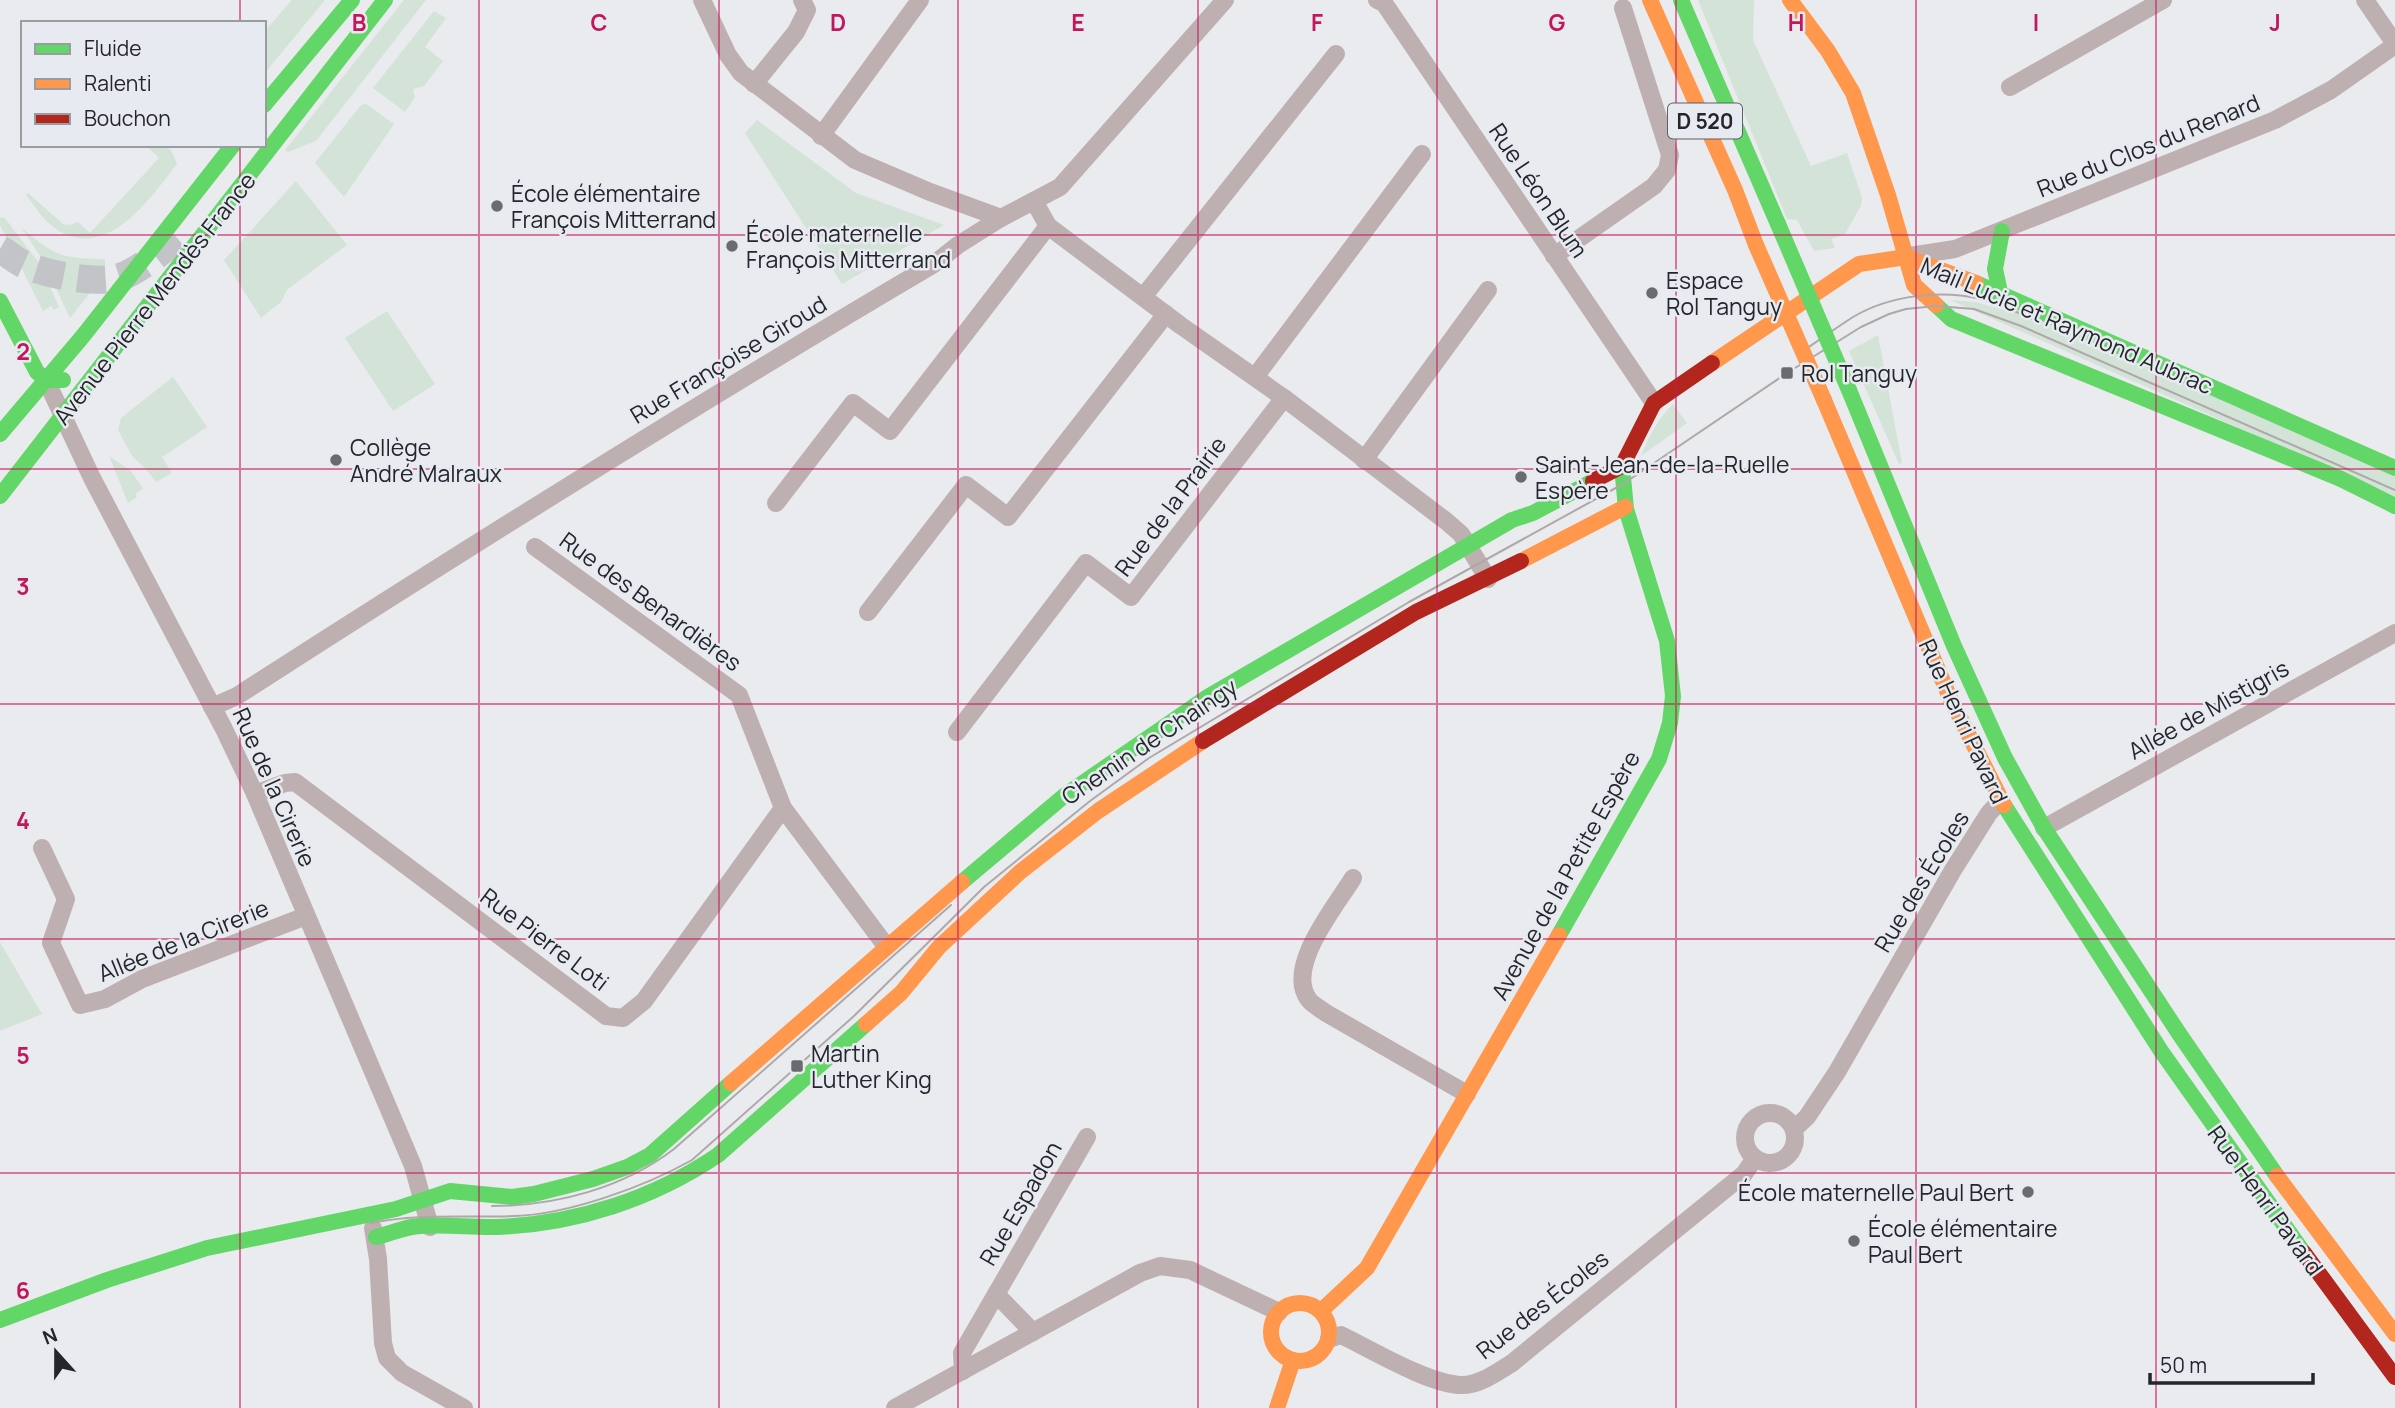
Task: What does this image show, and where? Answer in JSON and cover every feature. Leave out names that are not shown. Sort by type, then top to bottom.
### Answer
[{"type":"street","points":[[266,103],[352,0]]},
{"type":"street","points":[[266,132],[376,0]]},
{"type":"street","name":"Avenue Pierre Mendès France","points":[[0,496],[385,0]]},
{"type":"street","points":[[702,0],[728,55],[741,73],[855,160],[1001,218]]},
{"type":"street","points":[[754,84],[796,32],[807,10],[802,0]]},
{"type":"street","points":[[821,135],[920,0]]},
{"type":"street","name":"Rue Françoise Giroud","points":[[212,708],[237,696],[502,526],[719,392],[934,264],[1001,218],[1060,187],[1224,0]]},
{"type":"street","name":"Rue Henri Pavard","points":[[1650,0],[1724,165],[1950,698],[2001,800],[2168,1062],[2395,1377]]},
{"type":"street","name":"Rue Henri Pavard","points":[[1681,0],[1849,390],[1954,646],[2005,758],[2044,828],[2180,1035],[2269,1165],[2395,1334]]},
{"type":"street","points":[[1622,466],[1654,403],[1859,264],[1906,257],[1853,93],[1828,51],[1790,0]]},
{"type":"street","points":[[2010,87],[2163,0]]},
{"type":"street","points":[[2365,0],[2395,45]]},
{"type":"street","name":"Rue Léon Blum","points":[[1382,1],[1654,403]]},
{"type":"street","points":[[1554,256],[1654,186],[1667,170],[1670,155],[1623,8]]},
{"type":"street","name":"Rue du Clos du Renard","points":[[1906,257],[1955,249],[2275,120],[2331,90],[2395,45]]},
{"type":"street","points":[[1143,297],[1336,54]]},
{"type":"street","name":"Avenue Pierre Mendès France","points":[[0,434],[47,380],[231,147]]},
{"type":"street","points":[[187,229],[253,147]]},
{"type":"street","points":[[1255,376],[1422,154]]},
{"type":"street","points":[[1034,201],[1048,226],[1255,376],[1446,521],[1461,534],[1488,579]]},
{"type":"street","points":[[776,503],[853,403],[890,431],[1048,226]]},
{"type":"street","points":[[2000,292],[1995,269],[2002,231]]},
{"type":"street","name":"Mail Lucie et Raymond Aubrac","points":[[1906,257],[2000,292],[2395,468]]},
{"type":"street","name":"Mail Lucie et Raymond Aubrac","points":[[1906,257],[1914,285],[1951,319],[2341,479],[2395,506]]},
{"type":"street","points":[[1364,460],[1488,290]]},
{"type":"street","points":[[0,301],[37,372],[47,380],[91,380]]},
{"type":"street","points":[[867,612],[966,485],[1008,517],[1166,314]]},
{"type":"street","name":"Rue de la Cirerie","points":[[47,380],[92,478],[255,794],[413,1166],[430,1227]]},
{"type":"street","name":"Rue de la Prairie","points":[[957,732],[1086,563],[1131,597],[1284,398]]},
{"type":"street","name":"Avenue de la Petite Espère","points":[[1321,1311],[1367,1268],[1659,759],[1670,723],[1673,693],[1665,633],[1625,507],[1622,466]]},
{"type":"street","name":"Chemin de Chaingy","points":[[372,1225],[396,1209],[450,1191],[512,1197],[534,1194],[593,1179],[627,1167],[650,1155],[886,946],[1054,804],[1120,757],[1206,698],[1503,524],[1555,503],[1622,466]]},
{"type":"street","name":"Chemin de Chaingy","points":[[372,1225],[498,1227],[539,1224],[646,1195],[699,1170],[901,993],[939,947],[1020,872],[1098,811],[1199,743],[1416,612],[1488,579],[1625,507]]},
{"type":"street","name":"Rue des Benardières","points":[[536,547],[739,695],[783,808],[886,946]]},
{"type":"street","name":"Allée de Mistigris","points":[[2044,828],[2395,633]]},
{"type":"street","name":"Rue Pierre Loti","points":[[255,794],[295,782],[606,1016],[622,1018],[645,1002],[783,808]]},
{"type":"street","name":"Rue des Écoles","points":[[1329,1339],[1341,1335],[1422,1374],[1445,1382],[1464,1385],[1489,1377],[1512,1363],[1744,1174],[1755,1158],[1775,1163],[1786,1157],[1793,1150],[1796,1140],[1794,1129],[1807,1117],[1837,1072],[1953,870],[1989,813],[2001,800]]},
{"type":"street","name":"Allée de la Cirerie","points":[[42,848],[66,899],[51,943],[80,1004],[105,999],[142,979],[306,916]]},
{"type":"street","points":[[1353,878],[1306,955],[1302,970],[1303,985],[1309,1000],[1326,1013],[1467,1094]]},
{"type":"street","points":[[1755,1158],[1746,1146],[1745,1135],[1749,1124],[1761,1114],[1782,1115],[1794,1129]]},
{"type":"street","name":"Rue Espadon","points":[[963,1371],[962,1353],[1087,1137]]},
{"type":"street","points":[[0,1320],[159,1261],[207,1248],[372,1225]]},
{"type":"street","points":[[0,1331],[131,1281],[183,1266],[245,1249],[372,1225]]},
{"type":"street","points":[[372,1225],[383,1343],[387,1357],[402,1373],[464,1408]]},
{"type":"street","points":[[895,1408],[1140,1273],[1160,1266],[1190,1270],[1279,1312]]},
{"type":"street","name":"Rue Espadon","points":[[996,1294],[1033,1332]]},
{"type":"street","points":[[1295,1303],[1305,1303],[1321,1311],[1327,1320],[1329,1339],[1319,1354],[1302,1361],[1293,1360],[1277,1349],[1271,1330],[1279,1312],[1295,1303]]},
{"type":"street","points":[[1277,1408],[1293,1360]]},
{"type":"green space","points":[[292,0],[325,0],[266,72],[266,30]]},
{"type":"green space","points":[[404,0],[426,0],[316,141],[288,152],[285,150]]},
{"type":"green space","points":[[1698,0],[1754,0],[1753,40],[1811,166],[1847,153],[1862,197],[1861,206],[1845,234],[1831,239],[1835,248],[1814,251],[1797,220],[1787,219]]},
{"type":"green space","points":[[434,11],[446,18],[425,47],[443,61],[424,86],[413,89],[415,97],[405,112],[373,88]]},
{"type":"green space","points":[[366,104],[394,124],[344,197],[315,163],[361,105]]},
{"type":"green space","points":[[757,120],[856,193],[944,225],[842,284],[745,133]]},
{"type":"green space","points":[[148,147],[167,147],[177,164],[137,212],[121,226],[104,235],[85,239],[66,234],[46,221],[26,195],[28,193],[63,224],[78,222],[90,233],[159,158]]},
{"type":"green space","points":[[296,181],[347,245],[287,290],[281,302],[261,318],[224,260]]},
{"type":"green space","points":[[4,217],[39,263],[59,307],[54,310],[51,306],[43,311],[0,225],[0,218]]},
{"type":"green space","points":[[21,227],[59,254],[105,259],[105,274],[70,318],[42,259]]},
{"type":"green space","points":[[1950,300],[1976,302],[2004,310],[2008,305],[2395,474],[2395,497]]},
{"type":"green space","points":[[387,311],[435,384],[393,411],[345,338]]},
{"type":"green space","points":[[1878,335],[1902,463],[1899,464],[1849,351]]},
{"type":"green space","points":[[173,377],[207,427],[162,457],[172,473],[156,482],[132,456],[118,430],[121,418]]},
{"type":"green space","points":[[1673,404],[1687,423],[1641,456],[1654,428]]},
{"type":"green space","points":[[109,456],[131,471],[143,489],[128,503]]},
{"type":"green space","points":[[0,942],[42,1014],[0,1031]]},
{"type":"tunnel","points":[[0,249],[23,264],[44,271],[85,279],[110,279],[137,269],[187,229]]},
{"type":"tram line","points":[[1803,351],[1853,317],[1883,304],[1917,296],[1951,295],[1984,300],[2040,322]]},
{"type":"tram line","points":[[371,1223],[425,1217],[515,1216],[559,1210],[629,1189],[692,1160],[854,1016],[984,887],[1090,801],[1149,758],[1409,602],[1623,484],[1787,373],[1861,327],[1889,314],[1936,306],[1974,309],[2021,326],[2395,490]]},
{"type":"tram line","points":[[492,1206],[540,1203],[588,1192],[654,1163],[674,1149],[951,905]]},
{"type":"traffic: fast","points":[[266,103],[352,0]]},
{"type":"traffic: fast","points":[[0,496],[385,0]]},
{"type":"traffic: fast","points":[[1681,0],[1778,224]]},
{"type":"traffic: fast","points":[[0,434],[83,336],[231,147]]},
{"type":"traffic: fast","points":[[1778,224],[1849,390]]},
{"type":"traffic: fast","points":[[2000,292],[1995,269],[2002,231]]},
{"type":"traffic: fast","points":[[1976,283],[2395,468]]},
{"type":"traffic: fast","points":[[0,301],[37,372],[46,380],[63,380]]},
{"type":"traffic: fast","points":[[1936,305],[1951,319],[2341,479],[2395,506]]},
{"type":"traffic: fast","points":[[1849,390],[1954,646],[2005,758],[2044,828],[2180,1035],[2277,1176]]},
{"type":"traffic: fast","points":[[1559,935],[1659,759],[1670,723],[1673,696],[1667,641],[1626,509],[1622,466]]},
{"type":"traffic: fast","points":[[962,882],[1064,796],[1206,698],[1512,520],[1533,513],[1593,481]]},
{"type":"traffic: fast","points":[[2004,805],[2161,1051],[2304,1253]]},
{"type":"traffic: fast","points":[[376,1237],[423,1226],[497,1227],[556,1221],[585,1215],[640,1196],[693,1171],[718,1155],[866,1024]]},
{"type":"traffic: fast","points":[[0,1320],[107,1280],[207,1248],[396,1209],[450,1191],[512,1197],[593,1179],[627,1167],[650,1155],[731,1083]]},
{"type":"traffic: slow","points":[[1650,0],[1735,190],[1756,245]]},
{"type":"traffic: slow","points":[[1790,0],[1828,51],[1853,93],[1888,195],[1914,285],[1936,305]]},
{"type":"traffic: slow","points":[[1756,245],[1824,400]]},
{"type":"traffic: slow","points":[[1712,363],[1859,264],[1906,257],[1976,283]]},
{"type":"traffic: slow","points":[[1824,400],[1950,698],[2004,805]]},
{"type":"traffic: slow","points":[[1521,561],[1625,507]]},
{"type":"traffic: slow","points":[[866,1024],[901,993],[939,947],[1020,872],[1098,811],[1203,741]]},
{"type":"traffic: slow","points":[[731,1083],[962,882]]},
{"type":"traffic: slow","points":[[1321,1311],[1367,1268],[1559,935]]},
{"type":"traffic: slow","points":[[2277,1176],[2395,1334]]},
{"type":"traffic: slow","points":[[1300,1303],[1311,1305],[1324,1316],[1329,1332],[1327,1343],[1316,1356],[1300,1361],[1289,1359],[1276,1348],[1271,1332],[1273,1321],[1284,1308],[1300,1303]]},
{"type":"traffic: slow","points":[[1277,1408],[1293,1360]]},
{"type":"traffic: jam","points":[[1593,481],[1622,466],[1654,403],[1712,363]]},
{"type":"traffic: jam","points":[[1203,741],[1416,612],[1521,561]]},
{"type":"traffic: jam","points":[[2304,1253],[2395,1377]]},
{"type":"place","name":"École élémentaire François Mitterrand","points":[[497,206]]},
{"type":"place","name":"École maternelle François Mitterrand","points":[[732,246]]},
{"type":"place","name":"Espace Rol Tanguy","points":[[1652,293]]},
{"type":"place","name":"Rol Tanguy","points":[[1787,373]]},
{"type":"place","name":"Collège André Malraux","points":[[336,460]]},
{"type":"place","name":"Saint-Jean-de-la-Ruelle Espère","points":[[1521,477]]},
{"type":"place","name":"Martin Luther King","points":[[797,1066]]},
{"type":"place","name":"École maternelle Paul Bert","points":[[2028,1192]]},
{"type":"place","name":"École élémentaire Paul Bert","points":[[1854,1241]]}]
